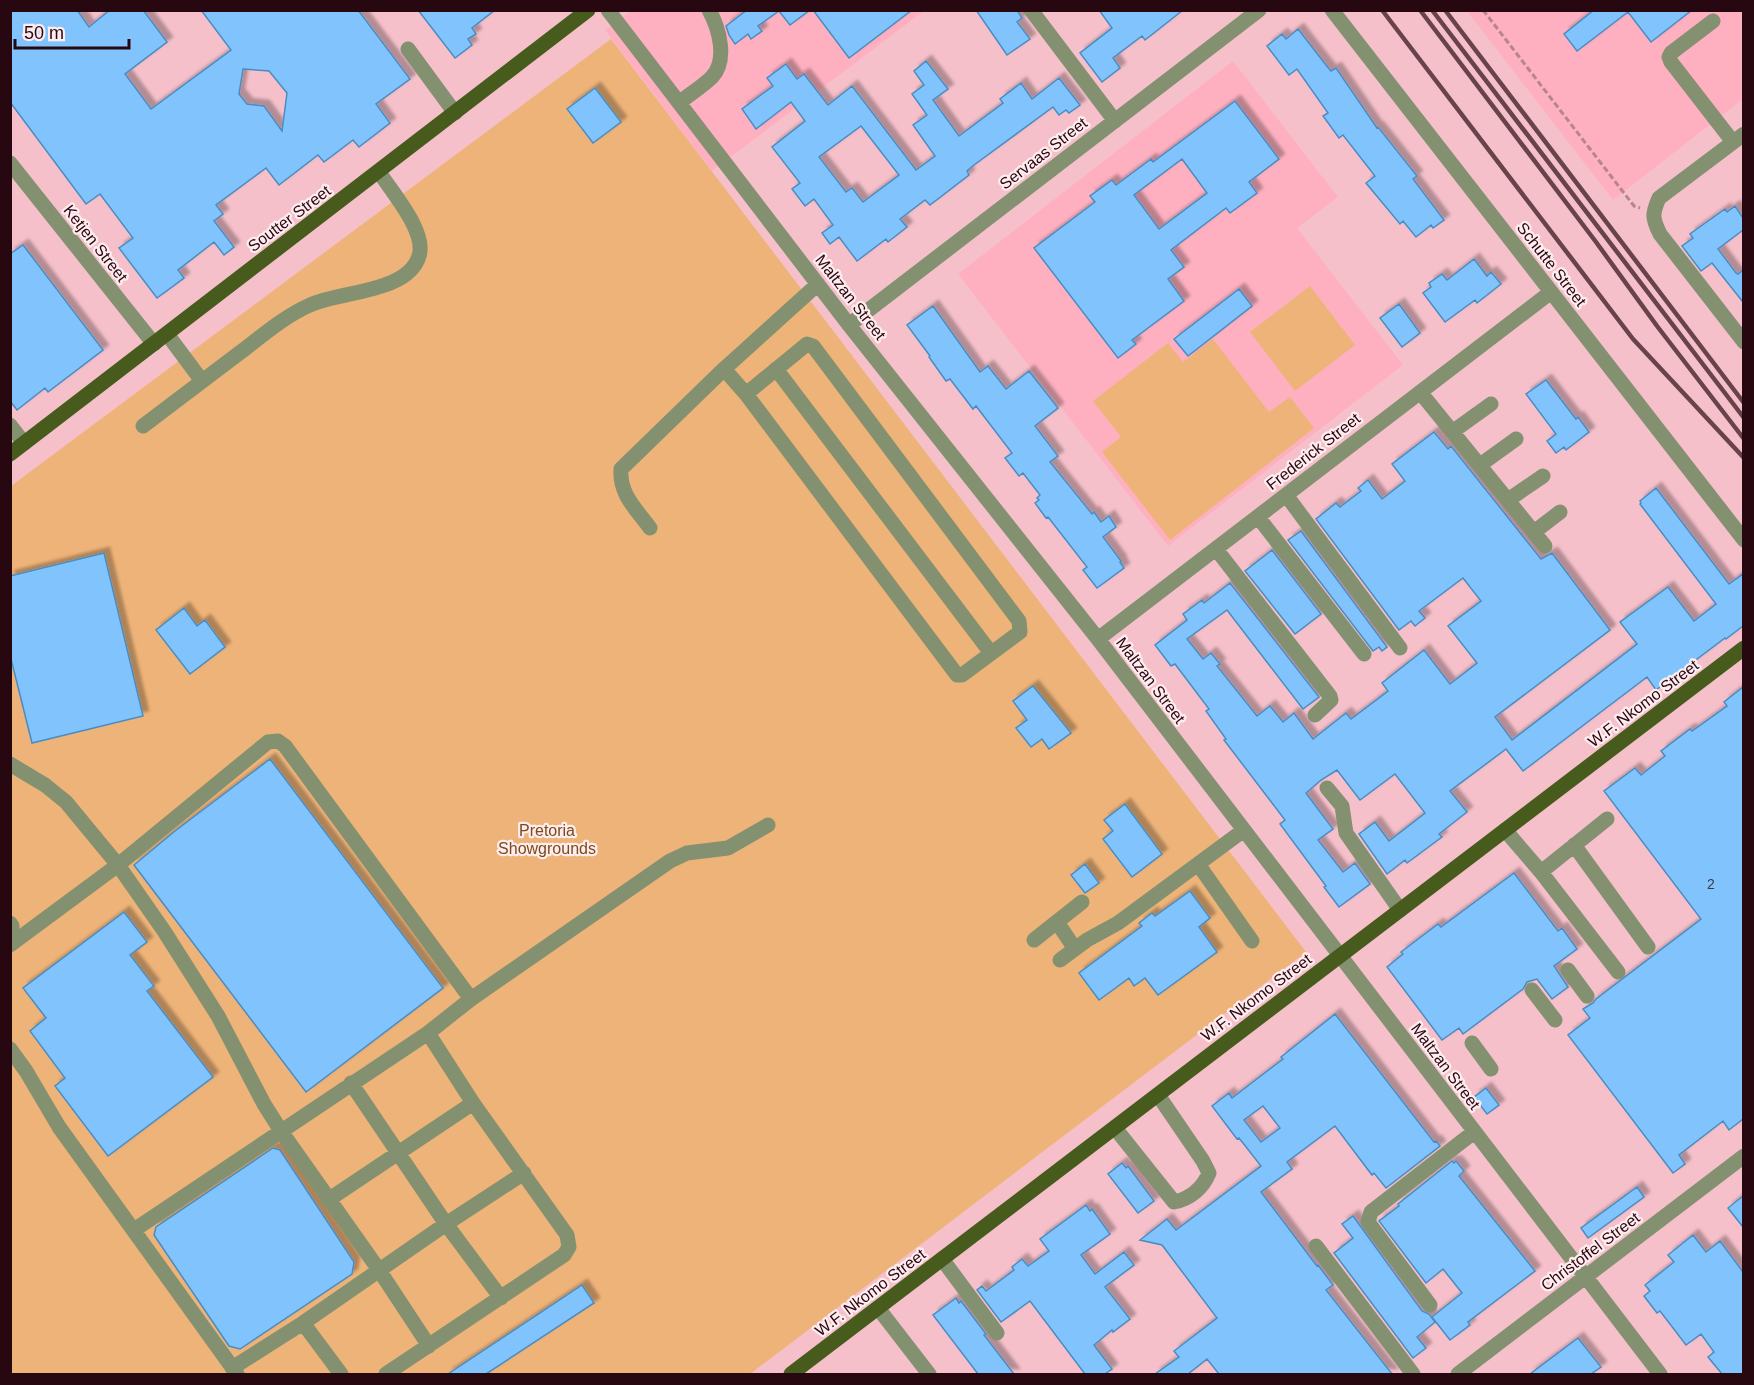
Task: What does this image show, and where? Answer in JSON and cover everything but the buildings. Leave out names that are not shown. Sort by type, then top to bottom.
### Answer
[{"type":"main road","name":"Soutter Street","points":[[10,454],[588,10]]},
{"type":"main road","name":"W.F. Nkomo Street","points":[[791,1374],[1743,648]]},
{"type":"street","name":"Maltzan Street","points":[[608,10],[849,325],[1098,639],[1660,1374]]},
{"type":"street","points":[[1031,10],[1115,121]]},
{"type":"street","name":"Servaas Street","points":[[849,325],[1259,10]]},
{"type":"street","name":"Schutte Street","points":[[1332,10],[1743,540]]},
{"type":"street","points":[[679,103],[712,76],[717,69],[721,47],[714,12]]},
{"type":"street","points":[[1713,21],[1671,53],[1669,57],[1741,137],[1656,205],[1654,222],[1660,234],[1743,342]]},
{"type":"street","points":[[408,49],[454,113]]},
{"type":"street","name":"Ketjen Street","points":[[10,164],[154,344]]},
{"type":"street","points":[[143,426],[278,324],[311,304],[382,286],[408,274],[419,257],[420,241],[412,222],[379,172]]},
{"type":"street","points":[[650,528],[625,494],[620,481],[621,469],[724,369],[818,284]]},
{"type":"street","name":"Frederick Street","points":[[1098,639],[1551,292]]},
{"type":"street","points":[[167,334],[202,381]]},
{"type":"street","points":[[724,369],[746,394],[957,675],[962,675],[1020,632],[1019,621],[813,346],[807,344],[746,394]]},
{"type":"street","points":[[776,369],[991,653]]},
{"type":"street","points":[[1420,392],[1545,546]]},
{"type":"street","points":[[1452,432],[1491,404]]},
{"type":"street","points":[[10,425],[24,443]]},
{"type":"street","points":[[1480,465],[1516,439]]},
{"type":"street","points":[[1508,500],[1543,476]]},
{"type":"street","points":[[1286,495],[1400,648]]},
{"type":"street","points":[[1534,532],[1560,512]]},
{"type":"street","points":[[1258,517],[1364,654]]},
{"type":"street","points":[[1216,549],[1330,696],[1331,700],[1315,715]]},
{"type":"street","points":[[10,945],[118,865],[268,742],[278,741],[285,746],[471,999]]},
{"type":"street","points":[[10,764],[45,785],[66,802],[118,865],[164,931],[218,1016],[264,1104],[281,1131],[379,1270],[429,1346]]},
{"type":"street","points":[[1327,788],[1342,806],[1346,833],[1400,910]]},
{"type":"street","points":[[1541,872],[1607,819]]},
{"type":"street","points":[[134,1230],[428,1033],[471,999],[670,861],[687,853],[728,848],[768,825]]},
{"type":"street","points":[[1060,960],[1087,940],[1118,923],[1244,830]]},
{"type":"street","points":[[1505,830],[1541,872],[1618,972]]},
{"type":"street","points":[[1574,845],[1648,947]]},
{"type":"street","points":[[1198,864],[1252,941]]},
{"type":"street","points":[[1034,940],[1082,902]]},
{"type":"street","points":[[1057,922],[1075,949]]},
{"type":"street","points":[[10,923],[12,926],[10,941]]},
{"type":"street","points":[[1568,970],[1587,996]]},
{"type":"street","points":[[1532,990],[1555,1020]]},
{"type":"street","points":[[386,1374],[564,1255],[569,1247],[567,1235],[473,1103],[428,1033]]},
{"type":"street","points":[[1472,1043],[1491,1069]]},
{"type":"street","points":[[10,1049],[26,1071],[59,1127],[235,1371],[446,1224],[524,1173]]},
{"type":"street","points":[[351,1083],[446,1224],[501,1298]]},
{"type":"street","points":[[1115,1128],[1174,1202],[1198,1190],[1209,1173],[1158,1095]]},
{"type":"street","points":[[328,1200],[473,1103]]},
{"type":"street","points":[[1430,1305],[1368,1222],[1371,1212],[1474,1132]]},
{"type":"street","name":"Christoffel Street","points":[[1458,1374],[1743,1156]]},
{"type":"street","points":[[1316,1246],[1413,1374]]},
{"type":"street","points":[[942,1259],[998,1333]]},
{"type":"street","points":[[878,1308],[928,1374]]},
{"type":"street","points":[[303,1323],[341,1374]]},
{"type":"path","points":[[1483,10],[1634,206],[1656,205]]},
{"type":"shaded area","points":[[631,11],[924,11],[712,171],[605,30]]},
{"type":"shaded area","points":[[1467,11],[1743,11],[1743,99],[1613,200]]},
{"type":"shaded area","points":[[1233,61],[1338,197],[1297,228],[1403,365],[1168,546],[958,274]]},
{"type":"green space","name":"Pretoria Showgrounds","points":[[611,39],[1306,952],[750,1374],[11,1374],[11,486]]},
{"type":"green space","points":[[1310,286],[1355,345],[1295,391],[1250,332]]},
{"type":"green space","points":[[1213,339],[1269,412],[1290,397],[1314,428],[1170,540],[1102,452],[1121,437],[1093,401],[1168,343],[1183,362]]},
{"type":"railway","points":[[1382,10],[1633,339],[1744,458]]},
{"type":"railway","points":[[1420,10],[1744,439]]},
{"type":"railway","points":[[1432,10],[1744,418]]},
{"type":"railway","points":[[1445,10],[1744,403]]}]
